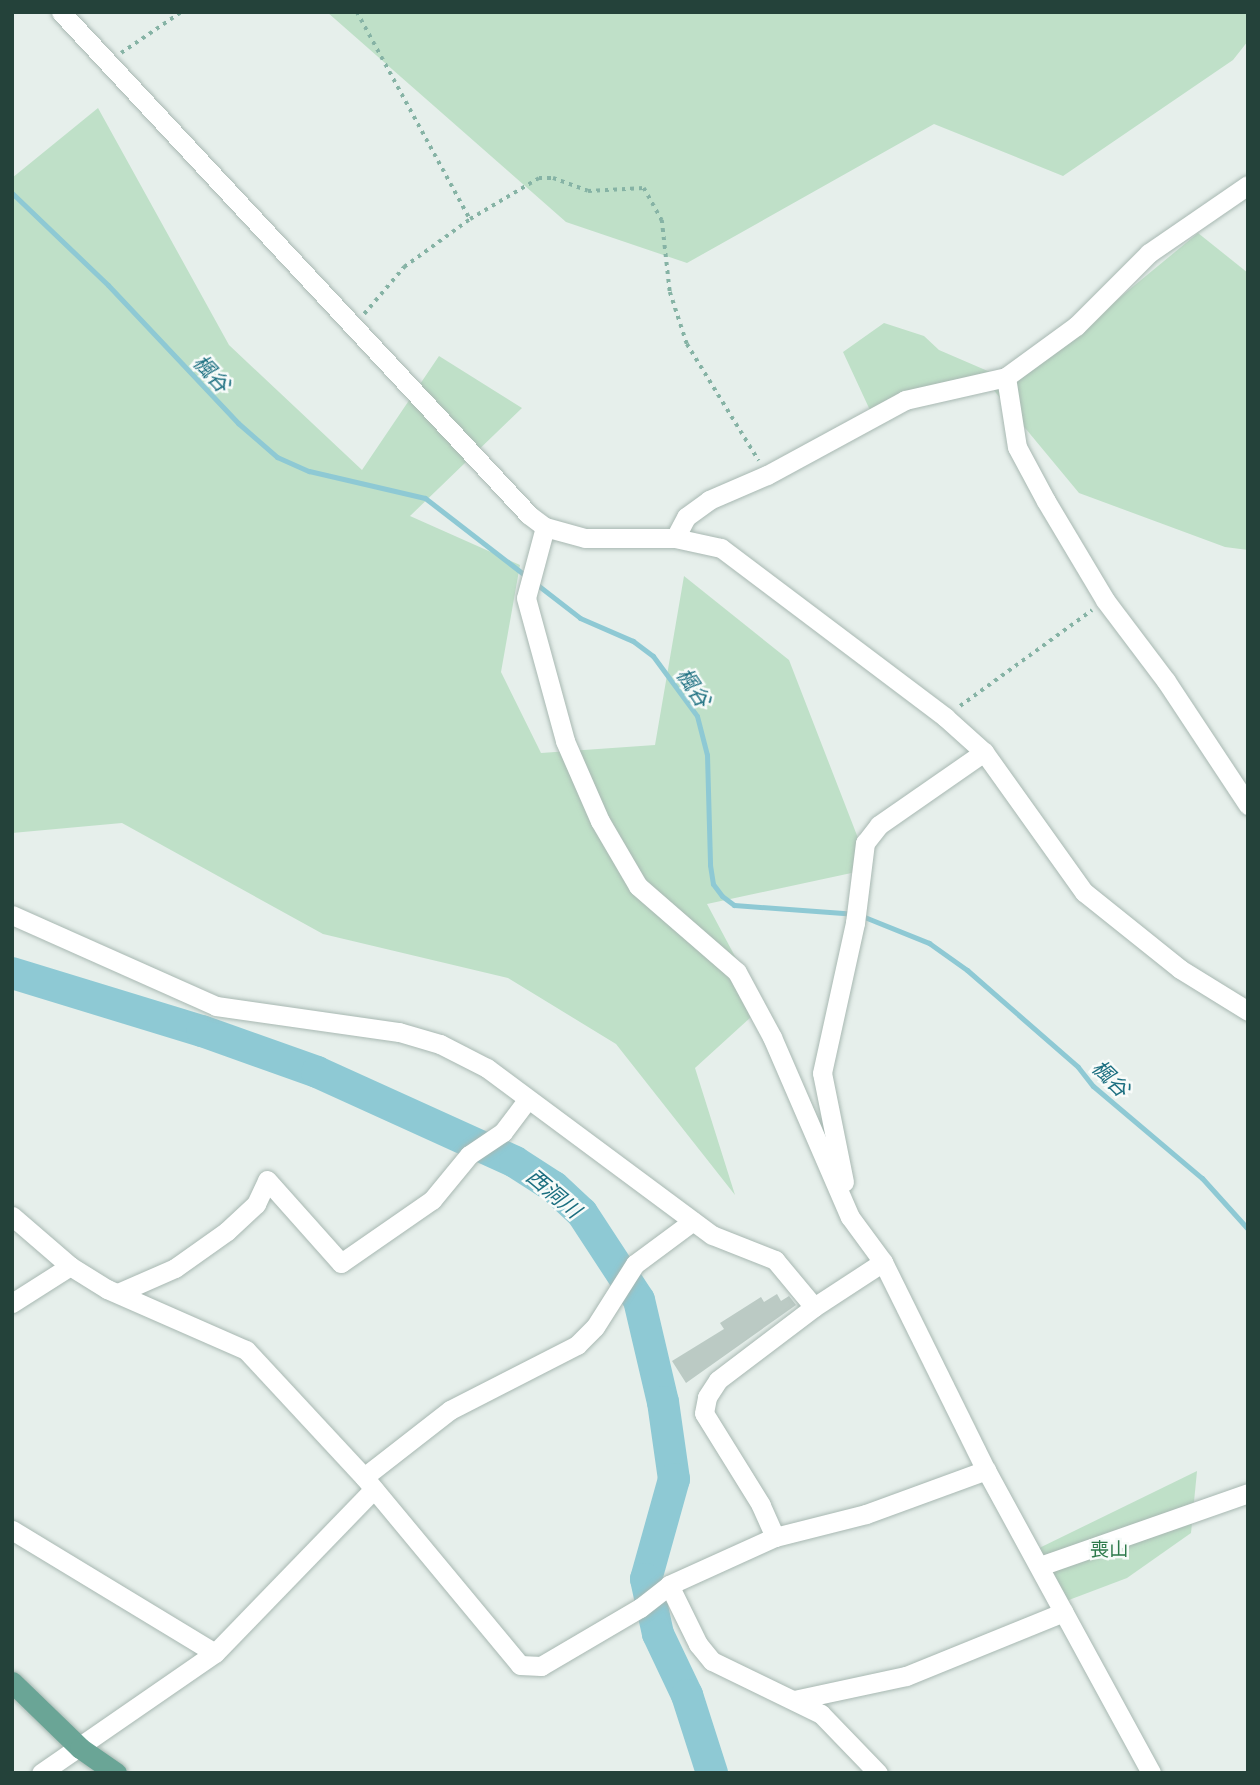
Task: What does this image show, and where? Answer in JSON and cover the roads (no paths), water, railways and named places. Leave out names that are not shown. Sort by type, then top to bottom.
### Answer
[{"type":"main road","points":[[12,1682],[80,1748],[116,1773]]},
{"type":"street","points":[[61,12],[352,328],[411,386],[507,495],[545,527],[585,538],[675,538],[721,548],[945,717],[984,752],[1084,892],[1180,969],[1248,1011]]},
{"type":"street","points":[[675,538],[685,517],[709,500],[767,475],[905,400],[1006,377],[1076,326],[1149,253],[1248,185]]},
{"type":"street","points":[[1006,377],[1017,447],[1105,600],[1248,805]]},
{"type":"street","points":[[545,527],[526,598],[565,741],[600,821],[638,886],[709,943],[737,972],[772,1037],[850,1217],[883,1262],[986,1470],[1152,1773]]},
{"type":"street","points":[[850,1217],[822,1073],[855,923],[865,843],[880,825],[984,752]]},
{"type":"street","points":[[12,915],[216,1006],[399,1032],[440,1044],[486,1069],[526,1101],[712,1235],[775,1260],[814,1307]]},
{"type":"street","points":[[118,1293],[175,1268],[227,1231],[256,1204],[267,1180],[341,1263],[432,1200],[469,1155],[503,1132],[526,1101]]},
{"type":"street","points":[[12,1216],[70,1266],[118,1293],[246,1350],[369,1483],[520,1665],[541,1665],[640,1608],[668,1586],[775,1537],[866,1514],[986,1470]]},
{"type":"street","points":[[41,1773],[215,1653],[369,1483],[450,1410],[577,1345],[595,1327],[635,1264],[693,1221]]},
{"type":"street","points":[[775,1537],[761,1505],[704,1413],[718,1380],[814,1307],[883,1262]]},
{"type":"street","points":[[12,1303],[70,1266]]},
{"type":"street","points":[[1040,1566],[1248,1493]]},
{"type":"street","points":[[12,1530],[215,1653]]},
{"type":"street","points":[[668,1586],[698,1644],[712,1661],[754,1685],[794,1700],[821,1714],[878,1773]]},
{"type":"street","points":[[794,1700],[906,1676],[1064,1612]]},
{"type":"waterway","name":"楓谷","points":[[12,193],[108,285],[238,423],[277,457],[309,471],[425,498],[580,618],[633,641],[653,656],[697,716],[707,755],[710,865],[713,884],[722,896],[734,905],[857,914],[929,943],[967,970],[1078,1067],[1093,1086],[1202,1178],[1248,1229]]},
{"type":"waterway","name":"西洞川","points":[[12,973],[202,1031],[317,1072],[515,1162],[554,1187],[582,1213],[639,1300],[663,1402],[674,1479],[646,1579],[658,1634],[687,1695],[712,1773]]},
{"type":"park label","name":"喪山","points":[[1109,1549]]}]
